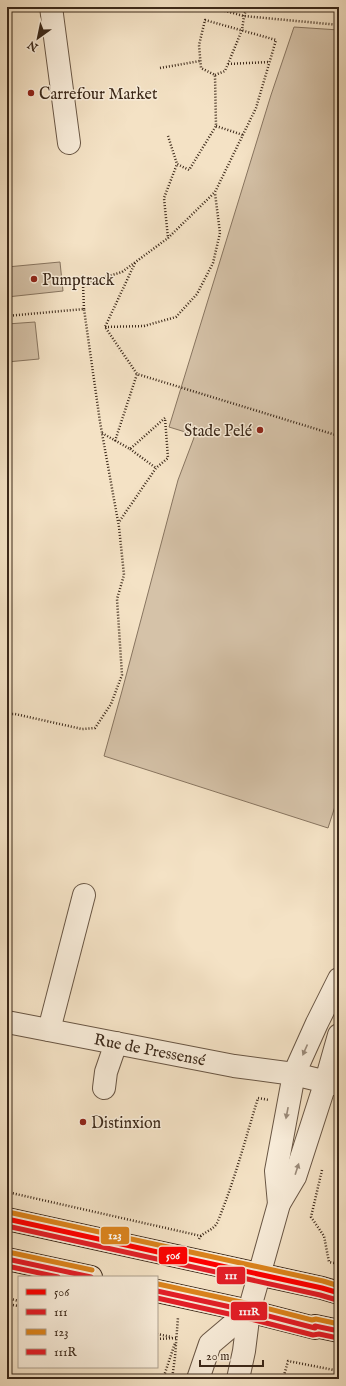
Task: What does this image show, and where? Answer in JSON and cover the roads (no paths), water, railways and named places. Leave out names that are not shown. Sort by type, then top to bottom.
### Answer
[{"type":"main road","points":[[7,1220],[322,1288],[339,1294]]},
{"type":"main road","points":[[7,1259],[86,1276]]},
{"type":"main road","points":[[158,1291],[249,1311],[315,1328],[315,1326],[339,1331]]},
{"type":"street","points":[[51,7],[69,143]]},
{"type":"street","points":[[49,1030],[84,895]]},
{"type":"street","points":[[279,1204],[276,1171],[294,1074],[339,979]]},
{"type":"street","name":"Rue de Pressensé","points":[[7,1022],[234,1066],[294,1074],[332,1083]]},
{"type":"street","points":[[238,1379],[244,1351],[249,1311],[279,1204],[295,1177],[332,1083],[339,1035]]},
{"type":"street","points":[[104,1088],[106,1072],[116,1043]]},
{"type":"street","points":[[198,1379],[210,1344],[249,1311]]},
{"type":"place","name":"Carrefour Market","points":[[31,93]]},
{"type":"place","name":"Pumptrack","points":[[34,279]]},
{"type":"place","name":"Stade Pelé","points":[[260,430]]},
{"type":"place","name":"Distinxion","points":[[83,1122]]}]
